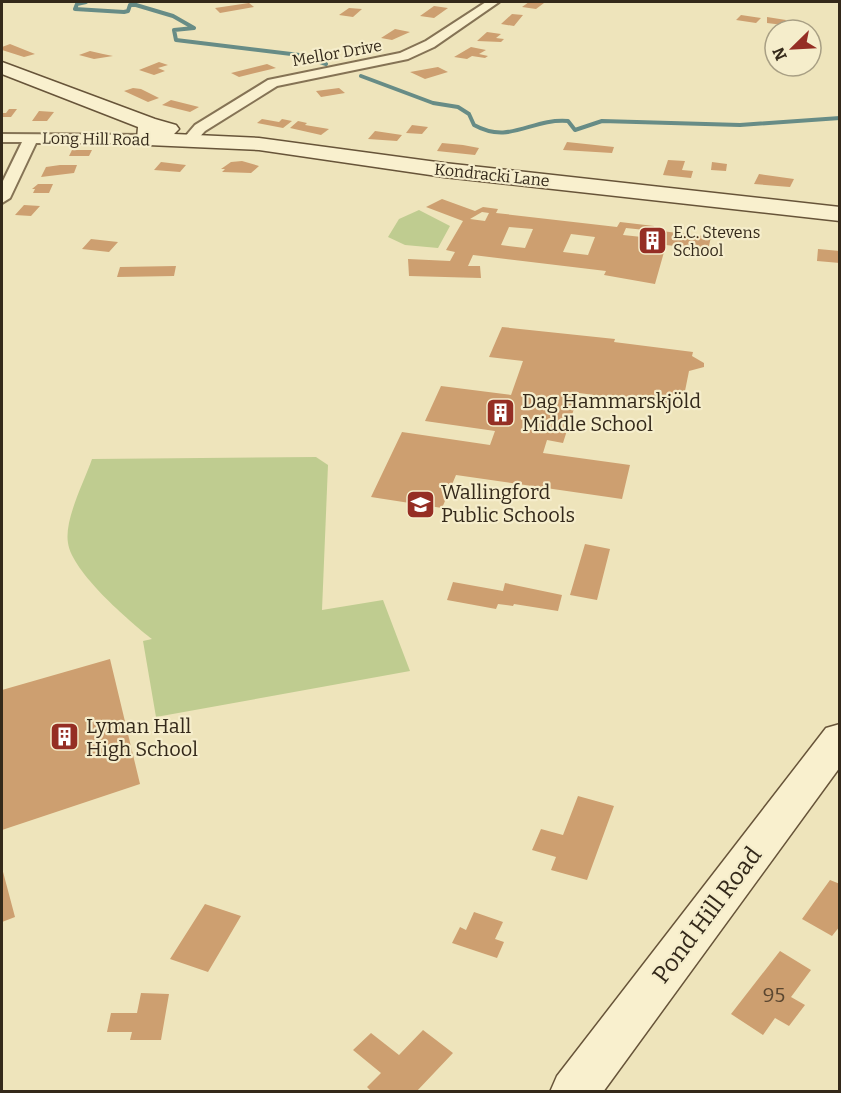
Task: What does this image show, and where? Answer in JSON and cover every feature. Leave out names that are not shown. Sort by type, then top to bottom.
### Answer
[{"type":"main road","points":[[2,68],[148,132]]},
{"type":"main road","name":"Long Hill Road","points":[[148,132],[190,139]]},
{"type":"main road","name":"Kondracki Lane","points":[[190,139],[260,144],[438,169],[840,214]]},
{"type":"main road","name":"Pond Hill Road","points":[[574,1092],[840,738]]},
{"type":"street","name":"Mellor Drive","points":[[190,139],[200,128],[273,83],[404,56],[430,44],[493,2]]},
{"type":"street","name":"Long Hill Road","points":[[2,138],[148,132]]},
{"type":"street","points":[[2,198],[31,138]]},
{"type":"green space","points":[[419,210],[450,226],[438,248],[405,245],[388,237],[399,219]]},
{"type":"green space","points":[[316,457],[328,465],[322,610],[383,600],[410,671],[156,717],[143,641],[152,639],[116,608],[90,581],[72,555],[68,543],[72,512],[92,459]]},
{"type":"building","points":[[529,2],[544,3],[536,9],[522,7]]},
{"type":"building","points":[[249,3],[254,7],[220,13],[215,8]]},
{"type":"building","points":[[434,6],[448,8],[434,18],[420,16]]},
{"type":"building","points":[[349,8],[362,9],[353,17],[339,15]]},
{"type":"building","points":[[512,14],[523,15],[514,26],[501,24]]},
{"type":"building","points":[[741,15],[761,18],[756,23],[736,20]]},
{"type":"building","points":[[395,29],[410,32],[392,40],[381,38]]},
{"type":"building","points":[[487,32],[501,34],[496,38],[504,39],[501,42],[477,41]]},
{"type":"building","points":[[10,44],[35,54],[24,57],[2,50],[2,47]]},
{"type":"building","points":[[471,47],[486,50],[479,54],[488,56],[485,58],[472,56],[467,59],[454,57]]},
{"type":"building","points":[[90,51],[113,56],[94,59],[79,55]]},
{"type":"building","points":[[159,62],[168,65],[158,68],[165,71],[154,75],[139,70]]},
{"type":"building","points":[[267,64],[276,68],[239,77],[231,73]]},
{"type":"building","points":[[438,67],[448,72],[425,79],[410,72]]},
{"type":"building","points":[[133,88],[141,89],[159,98],[148,102],[124,91]]},
{"type":"building","points":[[339,88],[345,93],[321,97],[316,91]]},
{"type":"building","points":[[171,100],[199,107],[190,112],[162,105]]},
{"type":"building","points":[[9,109],[17,109],[11,117],[2,117],[2,113],[6,113]]},
{"type":"building","points":[[39,111],[54,112],[47,121],[32,121]]},
{"type":"building","points":[[262,119],[279,122],[282,119],[292,121],[283,128],[257,123]]},
{"type":"building","points":[[298,121],[307,123],[305,125],[329,129],[321,135],[290,128]]},
{"type":"building","points":[[412,125],[428,127],[422,134],[406,133]]},
{"type":"building","points":[[375,131],[402,135],[397,141],[368,139]]},
{"type":"building","points":[[567,142],[614,147],[612,153],[563,150]]},
{"type":"building","points":[[442,143],[479,148],[475,155],[437,151]]},
{"type":"building","points":[[72,150],[92,150],[89,156],[69,156]]},
{"type":"building","points":[[668,160],[685,161],[682,170],[693,171],[691,178],[663,175]]},
{"type":"building","points":[[242,161],[259,166],[251,173],[222,172],[225,169],[221,169],[231,162]]},
{"type":"building","points":[[161,162],[186,165],[180,172],[154,170]]},
{"type":"building","points":[[712,162],[727,164],[726,171],[711,170]]},
{"type":"building","points":[[77,165],[74,173],[41,177],[46,167]]},
{"type":"building","points":[[759,174],[794,179],[790,187],[754,184]]},
{"type":"building","points":[[38,184],[53,184],[49,193],[33,193],[35,189],[32,189]]},
{"type":"building","name":"E.C. Stevens School","points":[[442,199],[475,211],[483,207],[498,209],[496,213],[617,227],[620,222],[654,226],[653,230],[711,237],[708,250],[666,245],[655,284],[604,275],[606,271],[473,255],[468,266],[480,266],[481,278],[409,276],[408,259],[450,261],[455,252],[446,250],[463,221],[426,207]],"holes":[[[482,212],[489,213],[485,221],[470,219]],[[509,227],[533,229],[525,248],[501,245]],[[626,228],[645,230],[642,237],[623,235]],[[571,234],[595,237],[588,255],[563,252]]]},
{"type":"building","points":[[24,205],[40,206],[31,216],[15,215]]},
{"type":"building","points":[[91,239],[118,242],[109,252],[82,249]]},
{"type":"building","points":[[818,249],[840,251],[840,263],[817,261]]},
{"type":"building","points":[[176,266],[174,276],[117,277],[120,267]]},
{"type":"building","name":"Dag Hammarskjöld Middle School","points":[[502,327],[615,339],[614,342],[693,352],[692,356],[704,363],[704,367],[689,371],[685,391],[671,395],[669,405],[579,393],[563,443],[547,440],[543,453],[630,465],[622,499],[456,475],[442,508],[371,497],[402,432],[490,445],[495,431],[425,421],[441,386],[511,395],[523,361],[489,357]]},
{"type":"building","points":[[585,544],[610,549],[597,600],[570,595]]},
{"type":"building","points":[[453,582],[503,591],[505,583],[562,595],[558,611],[514,604],[513,606],[498,604],[496,609],[447,600]]},
{"type":"building","name":"Lyman Hall High School","points":[[110,659],[140,784],[2,830],[2,690]]},
{"type":"building","points":[[578,796],[614,806],[587,880],[551,870],[556,857],[532,850],[541,829],[563,835]]},
{"type":"building","points":[[2,868],[15,917],[2,922]]},
{"type":"building","points":[[830,880],[840,884],[840,926],[832,936],[802,919]]},
{"type":"building","points":[[205,904],[241,916],[208,972],[170,959]]},
{"type":"building","points":[[474,912],[503,922],[495,939],[504,942],[497,958],[452,943],[460,927],[466,930]]},
{"type":"building","points":[[780,951],[811,970],[791,997],[805,1005],[789,1026],[775,1018],[763,1035],[731,1014]]},
{"type":"building","points":[[141,993],[169,994],[161,1040],[130,1040],[132,1032],[107,1032],[111,1013],[137,1013]]},
{"type":"building","points":[[423,1030],[453,1053],[416,1092],[372,1092],[367,1087],[381,1073],[353,1050],[371,1033],[399,1055]]},
{"type":"waterway","points":[[86,2],[77,4],[75,9],[124,12],[128,11],[130,5],[136,5],[173,16],[194,28],[174,30],[176,40],[316,57],[317,61],[326,64]]},
{"type":"waterway","points":[[361,76],[433,103],[458,107],[469,114],[474,125],[499,132],[510,132],[555,121],[568,121],[575,130],[602,121],[740,125],[840,118]]},
{"type":"place","name":"E.C. Stevens School","points":[[652,241]]},
{"type":"place","name":"Dag Hammarskjöld Middle School","points":[[501,413]]},
{"type":"place","name":"Wallingford Public Schools","points":[[420,504]]},
{"type":"place","name":"Lyman Hall High School","points":[[65,737]]}]
